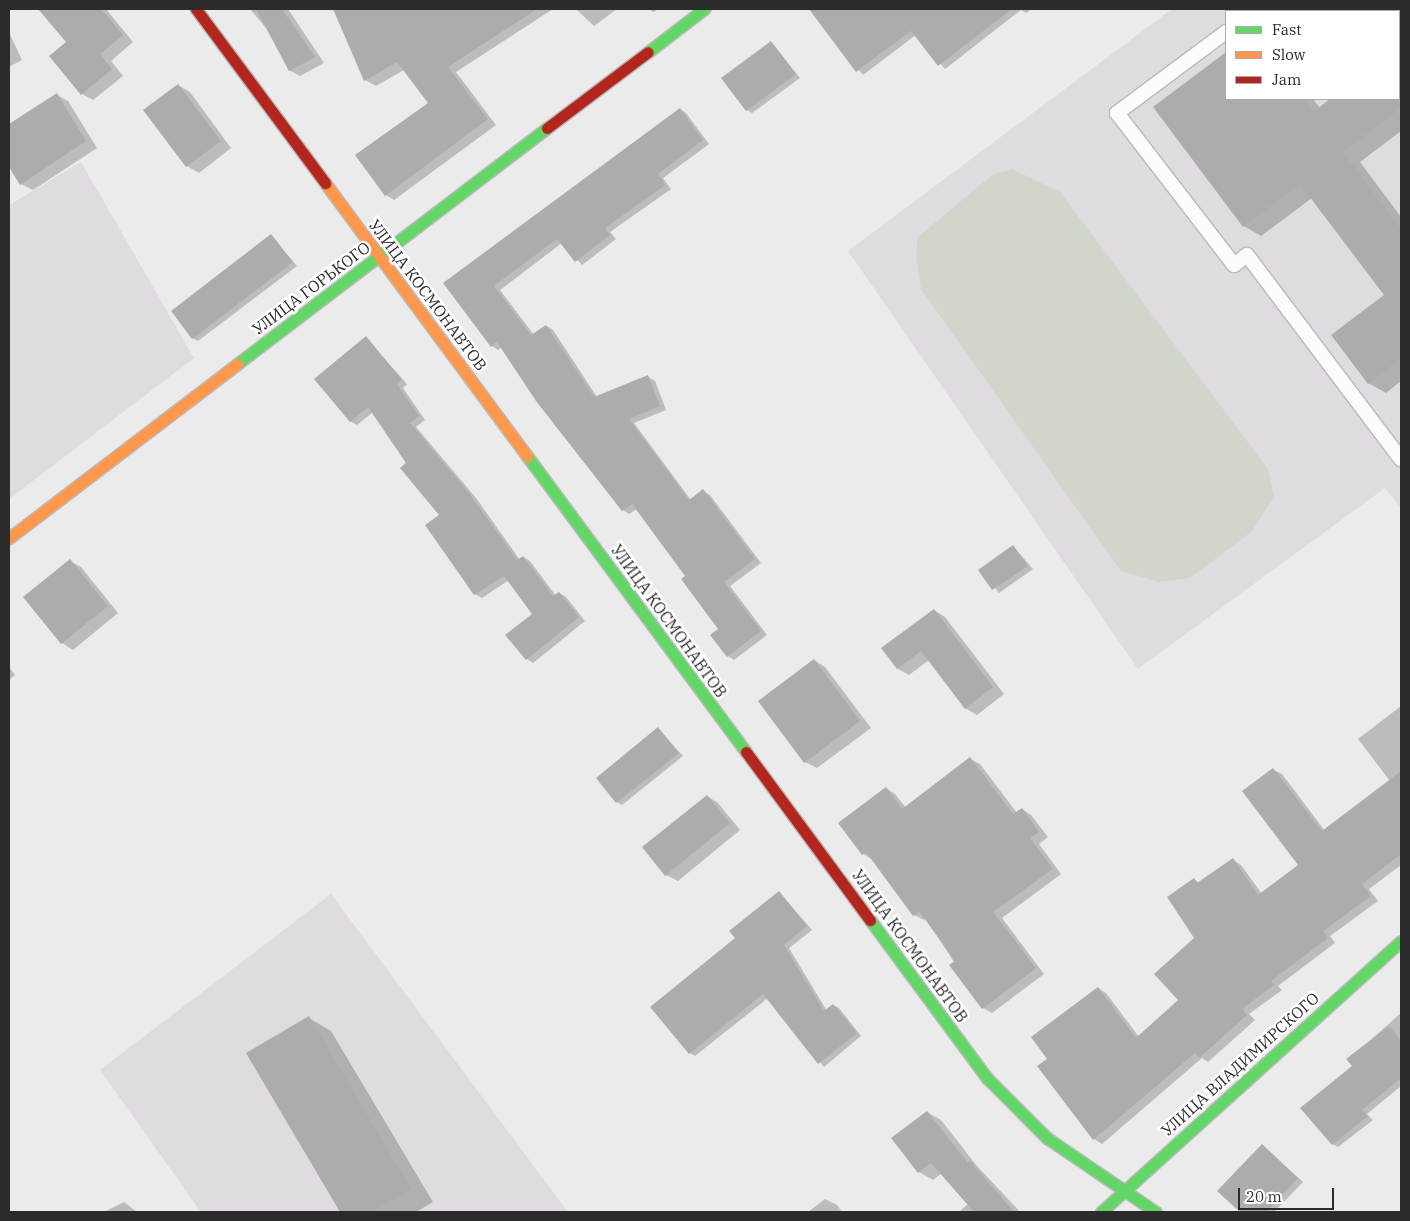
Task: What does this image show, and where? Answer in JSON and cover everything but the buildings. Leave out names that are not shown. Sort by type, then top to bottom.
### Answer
[{"type":"street","name":"УЛИЦА КОСМОНАВТОВ","points":[[196,9],[986,1078],[1047,1138],[1156,1212]]},
{"type":"street","name":"УЛИЦА ГОРЬКОГО","points":[[9,538],[704,9]]},
{"type":"street","name":"УЛИЦА ВЛАДИМИРСКОГО","points":[[1101,1212],[1401,941]]},
{"type":"lane","points":[[1225,33],[1117,113],[1234,265],[1247,254],[1401,459]]},
{"type":"shaded area","points":[[1172,9],[1401,9],[1401,508],[1385,488],[1138,669],[848,251]]},
{"type":"shaded area","points":[[81,162],[194,358],[9,499],[9,205]]},
{"type":"shaded area","points":[[1012,169],[1060,192],[1268,469],[1274,497],[1251,532],[1190,578],[1159,582],[1121,571],[921,289],[916,254],[918,237],[992,175]]},
{"type":"shaded area","points":[[331,894],[568,1212],[201,1212],[100,1070]]},
{"type":"traffic: fast","points":[[648,52],[704,9]]},
{"type":"traffic: fast","points":[[237,364],[547,128]]},
{"type":"traffic: fast","points":[[527,456],[746,752]]},
{"type":"traffic: fast","points":[[870,920],[987,1078],[1047,1138],[1156,1212]]},
{"type":"traffic: fast","points":[[1101,1212],[1401,941]]},
{"type":"traffic: slow","points":[[325,183],[527,456]]},
{"type":"traffic: slow","points":[[9,538],[237,364]]},
{"type":"traffic: jam","points":[[196,9],[325,183]]},
{"type":"traffic: jam","points":[[547,128],[648,52]]},
{"type":"traffic: jam","points":[[746,752],[870,920]]}]
